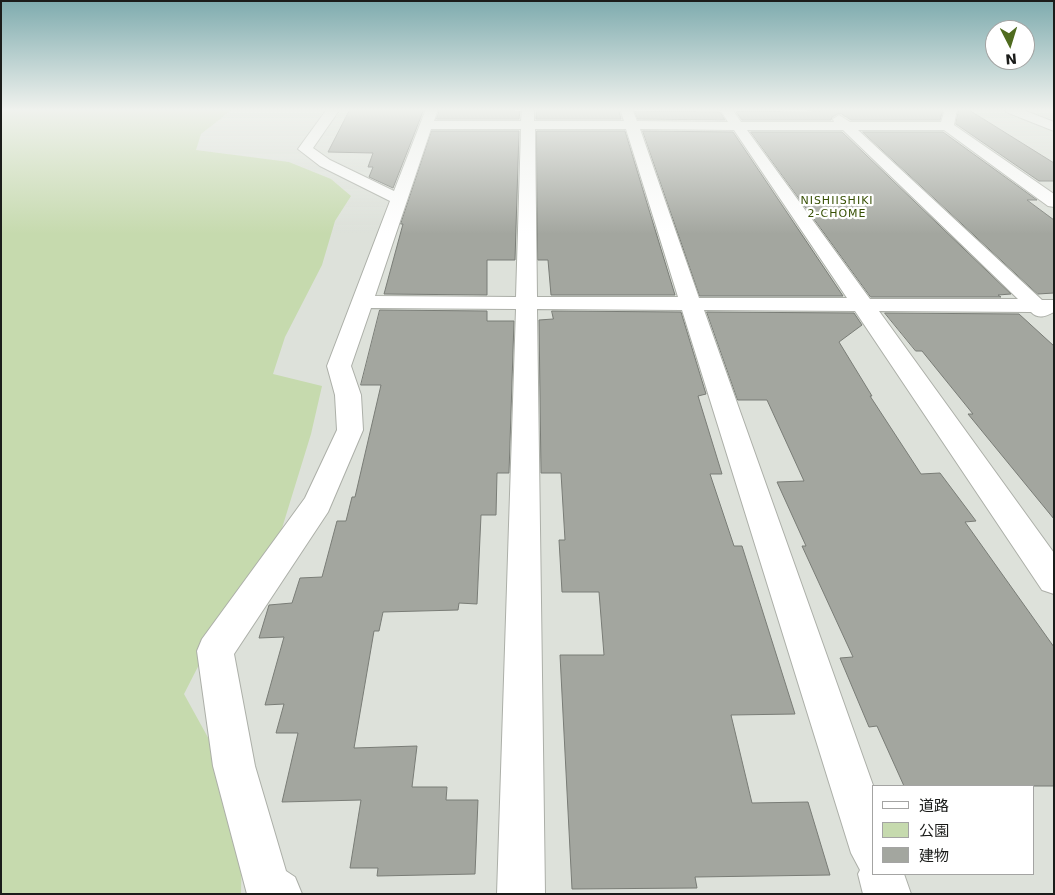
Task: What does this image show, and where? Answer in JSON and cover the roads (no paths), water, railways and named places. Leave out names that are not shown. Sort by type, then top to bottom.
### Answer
[{"type":"street","points":[[308,151],[325,163],[399,200]]},
{"type":"street","points":[[278,894],[267,886],[234,766],[215,651],[317,504],[350,430],[348,395],[339,366],[417,151]]},
{"type":"street","points":[[521,894],[528,151]]},
{"type":"street","points":[[640,151],[872,847]]},
{"type":"street","points":[[754,151],[1054,580]]},
{"type":"street","points":[[873,151],[1045,306],[1054,323]]},
{"type":"street","points":[[982,151],[1054,202]]},
{"type":"street","points":[[362,302],[1045,306]]},
{"type":"street","points":[[881,875],[887,894]]},
{"type":"district","name":"NISHIISHIKI 2-CHOME","points":[[837,207]]}]
